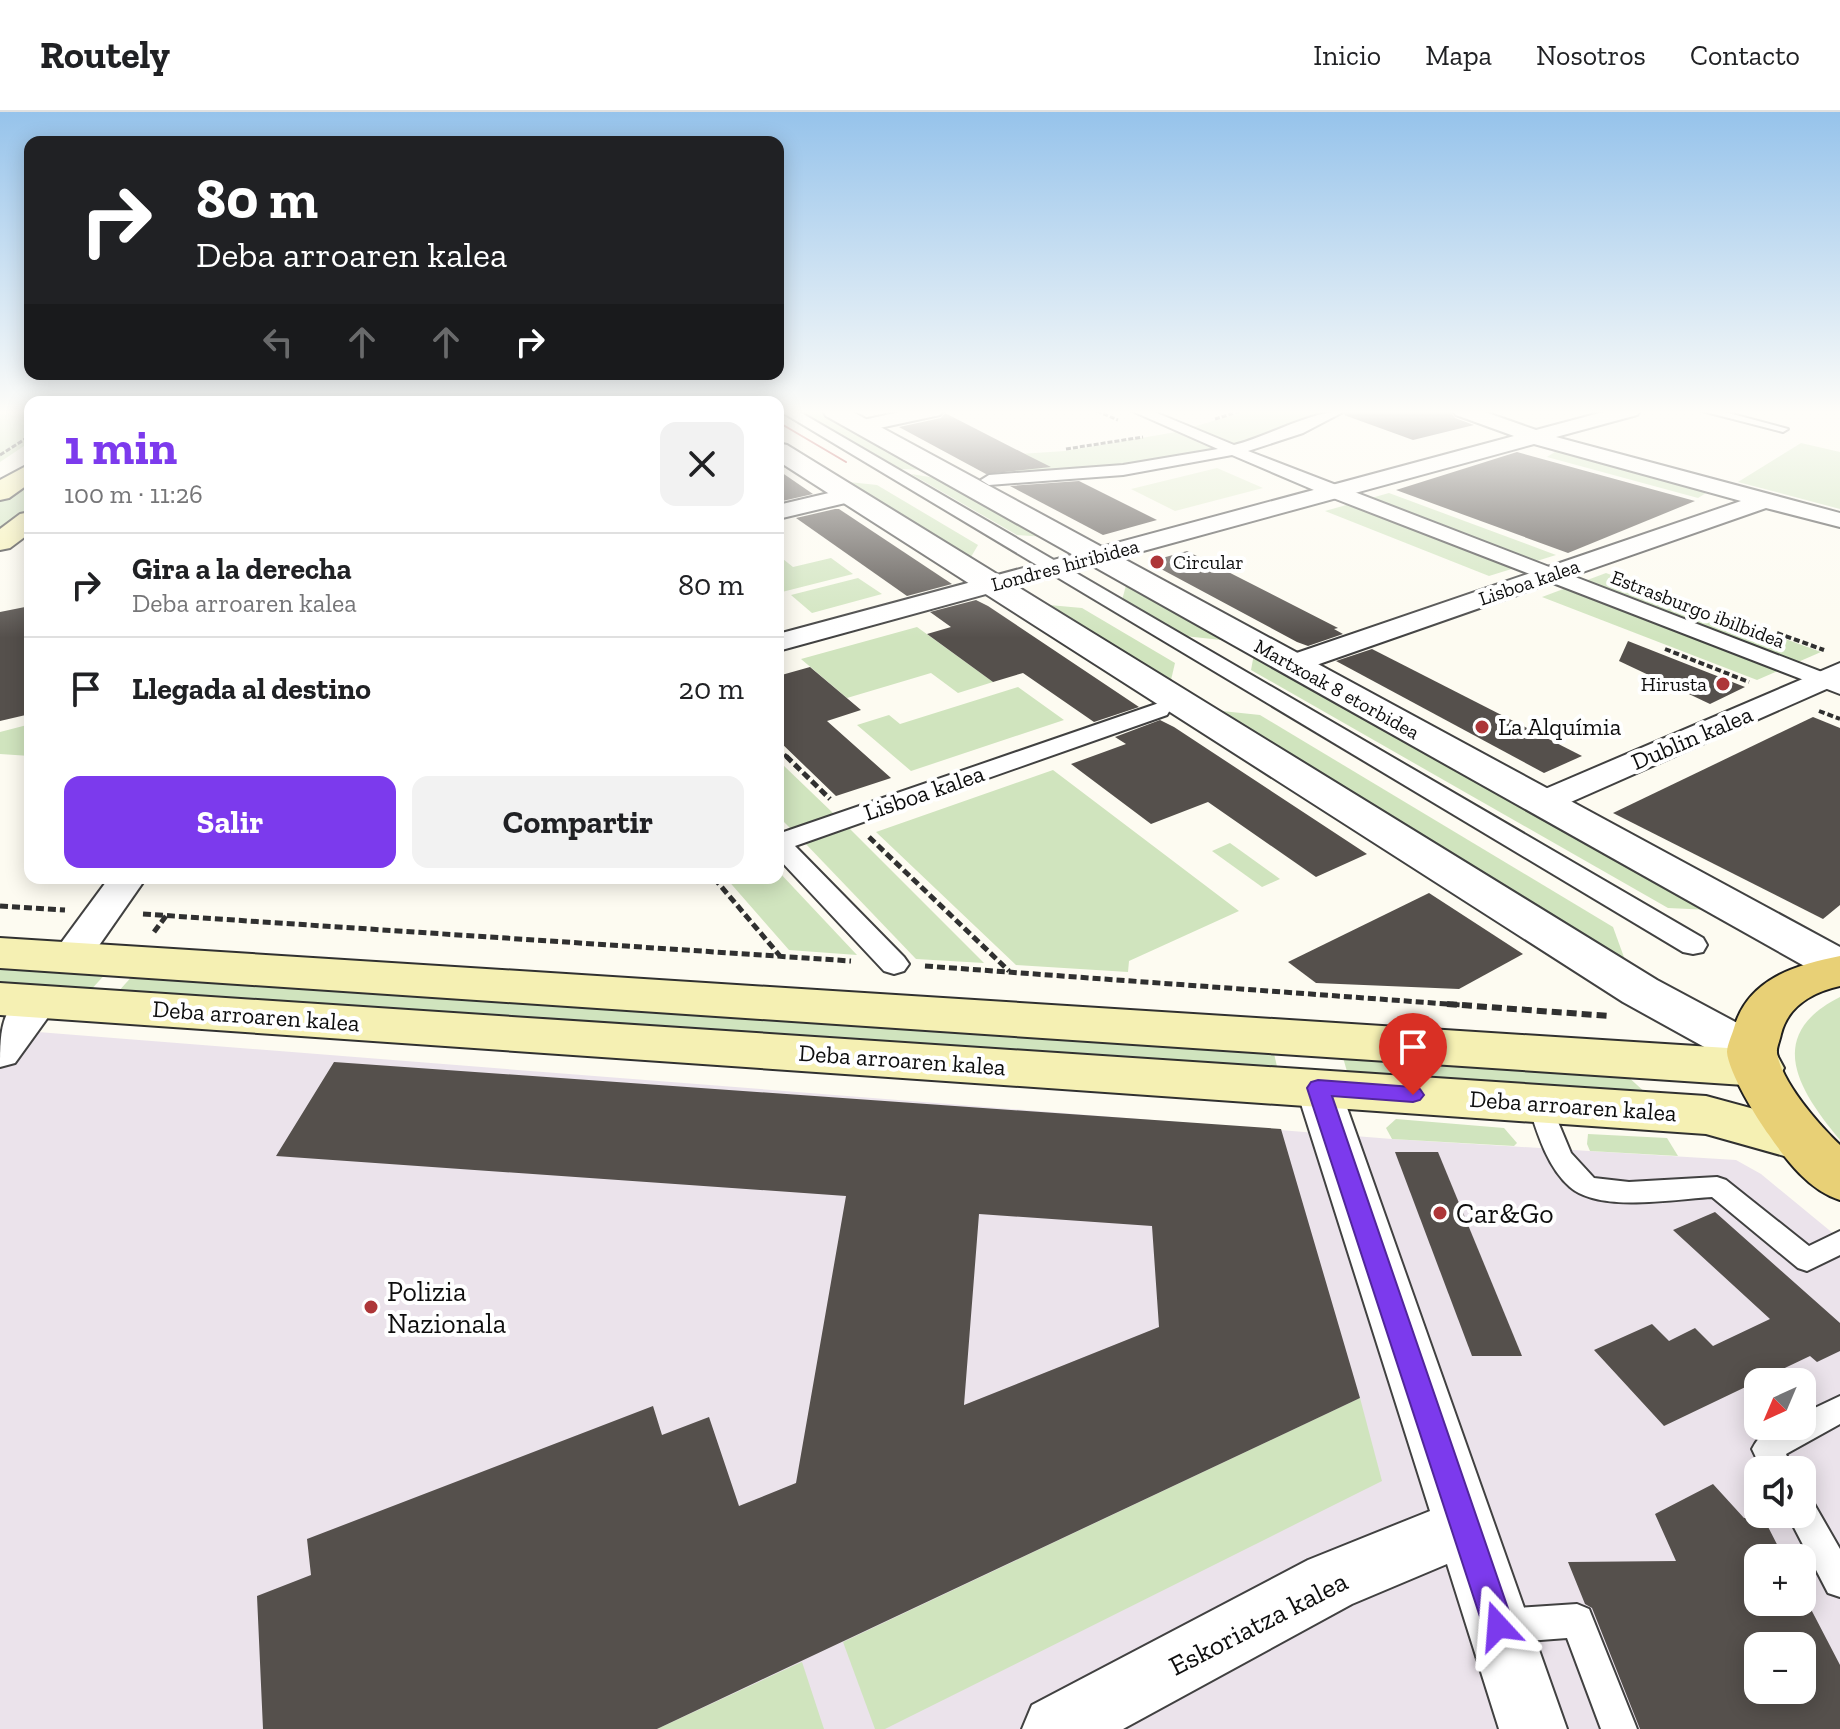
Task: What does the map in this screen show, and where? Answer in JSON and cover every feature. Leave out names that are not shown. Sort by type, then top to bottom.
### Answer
[{"type":"main road","points":[[0,542],[24,524]]},
{"type":"main road","name":"Deba arroaren kalea","points":[[0,953],[1755,1060]]},
{"type":"main road","points":[[1840,968],[1808,978],[1779,995],[1761,1018],[1755,1060],[1774,1103],[1802,1141],[1840,1179]]},
{"type":"main road","name":"Deba arroaren kalea","points":[[20,1000],[1706,1115],[1802,1141]]},
{"type":"street","points":[[836,486],[1755,1060]]},
{"type":"street","name":"Martxoak 8 etorbidea","points":[[915,486],[1693,945]]},
{"type":"street","name":"Martxoak 8 etorbidea","points":[[972,486],[1840,968]]},
{"type":"street","name":"Estrasburgo ibilbidea","points":[[1320,486],[1828,687]]},
{"type":"street","name":"Londres hiribidea","points":[[784,641],[1355,486]]},
{"type":"street","points":[[1716,486],[1840,520]]},
{"type":"street","points":[[784,511],[850,495]]},
{"type":"street","name":"Lisboa kalea","points":[[1292,664],[1766,500]]},
{"type":"street","name":"Dublin kalea","points":[[1543,802],[1828,687]]},
{"type":"street","name":"Lisboa kalea","points":[[784,841],[1159,710]]},
{"type":"street","points":[[784,849],[894,964]]},
{"type":"street","points":[[70,958],[123,884]]},
{"type":"street","points":[[0,1052],[20,1000]]},
{"type":"street","points":[[1318,1088],[1533,1729]]},
{"type":"street","name":"Eskoriatza kalea","points":[[1056,1729],[1330,1582],[1465,1527]]},
{"type":"lane","points":[[1540,1104],[1560,1157],[1585,1185],[1620,1191],[1717,1187],[1807,1260],[1840,1242]]},
{"type":"lane","points":[[1771,1456],[1767,1449],[1840,1409]]},
{"type":"lane","points":[[1810,1528],[1840,1581]]},
{"type":"lane","points":[[1498,1626],[1577,1621],[1619,1729]]},
{"type":"path","points":[[1828,687],[1840,719]]},
{"type":"path","points":[[784,754],[1009,972]]},
{"type":"path","points":[[719,884],[781,957]]},
{"type":"path","points":[[0,906],[894,964],[1614,1016]]},
{"type":"shaded area","points":[[0,1029],[1392,1139],[1736,1160],[1761,1174],[1840,1239],[1840,1729],[0,1729]]},
{"type":"green space","points":[[24,486],[24,514],[0,531],[0,502]]},
{"type":"green space","points":[[856,486],[879,486],[978,545],[971,557]]},
{"type":"green space","points":[[933,486],[955,486],[1046,537],[1017,535]]},
{"type":"green space","points":[[1141,486],[1263,488],[1175,511],[1131,489]]},
{"type":"green space","points":[[1655,486],[1697,486],[1711,490],[1698,498]]},
{"type":"green space","points":[[1755,486],[1840,486],[1840,509]]},
{"type":"green space","points":[[1389,493],[1556,555],[1489,576],[1325,511]]},
{"type":"green space","points":[[831,558],[853,574],[784,591],[784,560],[793,567]]},
{"type":"green space","points":[[1606,573],[1821,652],[1757,680],[1542,597]]},
{"type":"green space","points":[[858,578],[882,594],[812,613],[791,595]]},
{"type":"green space","points":[[1127,582],[1230,641],[1185,636],[1122,600]]},
{"type":"green space","points":[[1049,605],[1082,608],[1175,663],[1171,680]]},
{"type":"green space","points":[[917,627],[993,682],[958,693],[931,673],[847,698],[801,659]]},
{"type":"green space","points":[[1254,654],[1711,910],[1668,908],[1251,670]]},
{"type":"green space","points":[[1018,687],[1064,720],[911,771],[857,725],[889,715],[900,724]]},
{"type":"green space","points":[[1222,711],[1260,715],[1613,927],[1625,960]]},
{"type":"green space","points":[[24,726],[24,756],[0,754],[0,732]]},
{"type":"green space","points":[[784,766],[834,814],[791,829],[784,822]]},
{"type":"green space","points":[[1053,770],[1239,911],[1129,961],[1128,972],[1016,965],[876,832]]},
{"type":"green space","points":[[847,826],[984,963],[916,959],[803,841]]},
{"type":"green space","points":[[1230,843],[1280,879],[1262,887],[1212,851]]},
{"type":"green space","points":[[784,877],[857,955],[789,950],[731,884],[784,884]]},
{"type":"green space","points":[[0,964],[108,971],[89,992],[0,986]]},
{"type":"green space","points":[[135,973],[1273,1049],[1278,1071],[117,993]]},
{"type":"green space","points":[[1840,997],[1840,1140],[1802,1083],[1796,1064],[1796,1046],[1802,1028],[1816,1012]]},
{"type":"green space","points":[[1342,1054],[1625,1074],[1648,1095],[1348,1075]]},
{"type":"green space","points":[[1396,1119],[1504,1128],[1517,1143],[1514,1146],[1392,1139],[1386,1128]]},
{"type":"green space","points":[[1588,1134],[1667,1138],[1678,1156],[1590,1151]]},
{"type":"green space","points":[[1360,1398],[1382,1481],[885,1729],[875,1729],[843,1642]]},
{"type":"green space","points":[[802,1662],[824,1729],[657,1729],[795,1665]]},
{"type":"building","points":[[784,486],[802,486],[813,494],[784,501]]},
{"type":"building","points":[[1011,486],[1090,486],[1157,520],[1103,535]]},
{"type":"building","points":[[1407,486],[1642,486],[1695,501],[1568,553],[1396,490]]},
{"type":"building","points":[[835,509],[952,584],[907,596],[796,518]]},
{"type":"building","points":[[1187,551],[1338,628],[1334,629],[1343,634],[1308,646],[1297,642],[1148,562]]},
{"type":"building","points":[[976,600],[1139,707],[1094,722],[1023,673],[993,682],[927,634],[951,627],[930,612]]},
{"type":"building","points":[[24,607],[24,715],[0,721],[0,612]]},
{"type":"building","points":[[1628,641],[1745,687],[1710,704],[1619,661]]},
{"type":"building","points":[[1372,649],[1582,756],[1544,773],[1336,661]]},
{"type":"building","points":[[810,667],[861,710],[827,721],[891,778],[836,796],[784,746],[784,674]]},
{"type":"building","points":[[1813,717],[1840,728],[1840,905],[1823,919],[1613,813]]},
{"type":"building","points":[[1160,720],[1367,854],[1316,877],[1208,802],[1151,824],[1071,764],[1126,744],[1115,737]]},
{"type":"building","points":[[1429,893],[1523,954],[1459,989],[1316,983],[1288,962]]},
{"type":"building","points":[[334,1062],[1281,1129],[1360,1398],[657,1729],[263,1729],[257,1596],[311,1575],[307,1539],[653,1406],[662,1435],[709,1417],[739,1506],[796,1483],[846,1196],[276,1156]],"holes":[[[979,1214],[1152,1226],[1159,1327],[964,1405]]]},
{"type":"building","name":"Car&Go","points":[[1395,1152],[1438,1152],[1522,1356],[1472,1356]]},
{"type":"building","points":[[1715,1212],[1840,1323],[1840,1351],[1817,1362],[1810,1356],[1785,1368],[1744,1368],[1744,1388],[1664,1426],[1594,1350],[1652,1324],[1669,1341],[1695,1328],[1713,1346],[1770,1319],[1673,1230]]},
{"type":"building","points":[[1713,1484],[1744,1518],[1744,1528],[1769,1528],[1777,1544],[1744,1544],[1744,1616],[1814,1616],[1840,1665],[1840,1729],[1640,1729],[1592,1608],[1585,1604],[1568,1562],[1676,1561],[1655,1514]]},
{"type":"place","name":"Circular","points":[[1157,562]]},
{"type":"place","name":"Hirusta","points":[[1723,684]]},
{"type":"place","name":"La Alquímia","points":[[1482,727]]},
{"type":"place","name":"Car&Go","points":[[1440,1213]]},
{"type":"place","name":"Polizia Nazionala","points":[[371,1307]]},
{"type":"route","points":[[1413,1095],[1318,1088],[1498,1626]]}]
